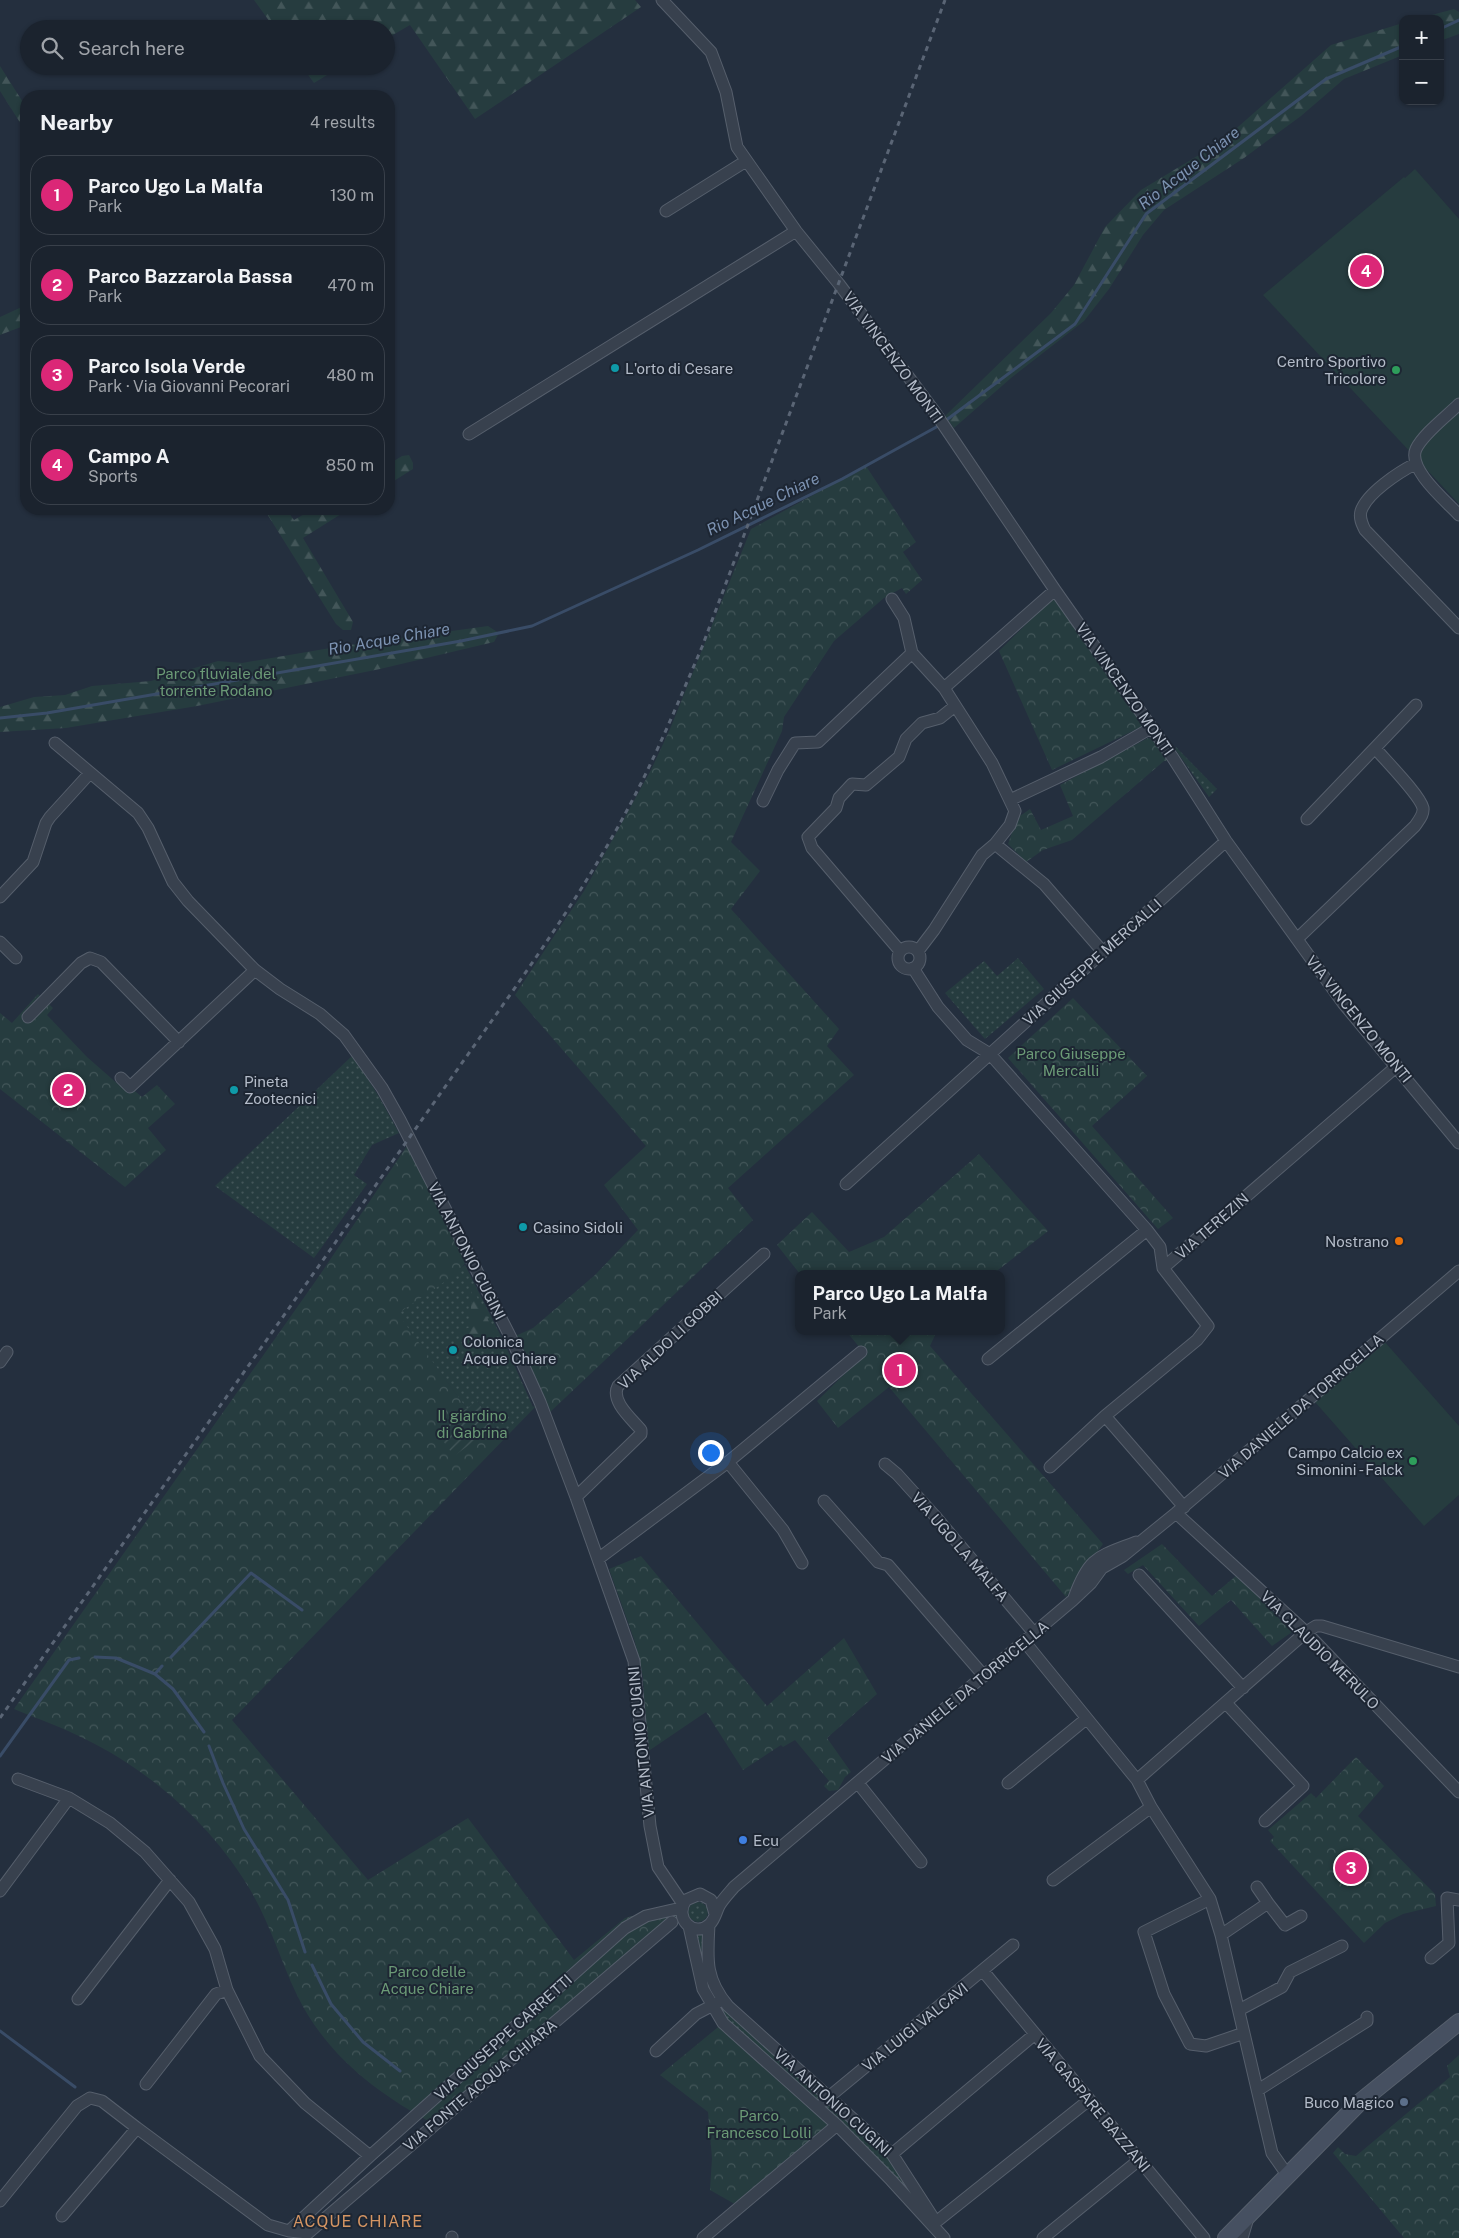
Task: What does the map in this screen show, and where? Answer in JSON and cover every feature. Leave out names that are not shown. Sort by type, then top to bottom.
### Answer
[{"type":"main road","points":[[1226,2238],[1360,2102],[1459,2022]]},
{"type":"street","name":"VIA VINCENZO MONTI","points":[[662,0],[711,52],[726,92],[736,147],[796,232],[839,284],[934,411],[1226,841],[1342,1003],[1459,1143]]},
{"type":"street","points":[[666,211],[746,161]]},
{"type":"street","points":[[469,434],[796,232]]},
{"type":"street","points":[[1459,404],[1421,442],[1414,454],[1415,464],[1422,475],[1459,515]]},
{"type":"street","points":[[1415,464],[1390,478],[1364,505],[1361,510],[1361,521],[1365,530],[1459,628]]},
{"type":"street","points":[[944,688],[1055,590]]},
{"type":"street","points":[[892,599],[904,618],[912,653],[944,688],[992,763],[1015,811],[1010,825],[996,844],[982,855],[934,930],[918,951]]},
{"type":"street","points":[[763,801],[778,770],[795,743],[818,742],[912,653]]},
{"type":"street","points":[[1307,819],[1416,705]]},
{"type":"street","points":[[900,951],[812,848],[808,837],[836,808],[838,798],[852,784],[866,785],[899,757],[906,739],[922,723],[940,718],[955,706]]},
{"type":"street","points":[[1010,800],[1101,757],[1151,728]]},
{"type":"street","name":"VIA ANTONIO CUGINI","points":[[55,743],[138,813],[148,828],[173,882],[192,906],[255,970],[280,989],[334,1024],[354,1046],[382,1088],[409,1136],[511,1338],[540,1402],[576,1496],[634,1661],[650,1826],[658,1867],[668,1880],[682,1906],[682,1916],[687,1924],[703,1989],[723,2023],[837,2125],[945,2238]]},
{"type":"street","points":[[1297,939],[1415,826],[1421,818],[1423,808],[1418,798],[1375,748]]},
{"type":"street","points":[[0,897],[33,862],[46,823],[50,817],[90,773]]},
{"type":"street","name":"VIA GIUSEPPE MERCALLI","points":[[846,1184],[1226,841]]},
{"type":"street","points":[[996,844],[1044,884],[1103,952]]},
{"type":"street","points":[[0,942],[16,958]]},
{"type":"street","points":[[913,968],[920,958],[918,951],[907,947],[898,954],[899,962],[902,966],[913,968],[938,1007],[967,1040],[990,1054],[1147,1230],[1160,1247],[1163,1268]]},
{"type":"street","points":[[28,1017],[81,963],[90,958],[101,962],[179,1042]]},
{"type":"street","points":[[121,1078],[130,1087],[255,970]]},
{"type":"street","name":"VIA TEREZIN","points":[[1050,1467],[1105,1416],[1197,1340],[1208,1326],[1163,1268],[1396,1066]]},
{"type":"street","points":[[988,1359],[1147,1230]]},
{"type":"street","name":"VIA ALDO LI GOBBI","points":[[576,1496],[641,1434],[641,1430],[616,1399],[615,1392],[618,1386],[764,1254]]},
{"type":"street","name":"VIA DANIELE DA TORRICELLA","points":[[715,1914],[734,1887],[1073,1600],[1079,1583],[1092,1562],[1103,1554],[1142,1540],[1180,1510],[1459,1271]]},
{"type":"street","points":[[598,1559],[728,1462],[861,1352]]},
{"type":"street","points":[[1105,1416],[1180,1510]]},
{"type":"street","points":[[728,1462],[783,1530],[802,1563]]},
{"type":"street","name":"VIA UGO LA MALFA","points":[[885,1464],[897,1474],[928,1509],[1034,1633]]},
{"type":"street","points":[[824,1501],[878,1562],[888,1564],[984,1676]]},
{"type":"street","name":"VIA CLAUDIO MERULO","points":[[1180,1510],[1306,1632],[1459,1792]]},
{"type":"street","points":[[1140,1575],[1243,1688]]},
{"type":"street","points":[[1137,1780],[1306,1632],[1316,1626],[1322,1626],[1459,1667]]},
{"type":"street","points":[[1024,1641],[1137,1780],[1151,1807],[1210,1899],[1221,1935],[1272,2153],[1288,2176]]},
{"type":"street","points":[[1226,1703],[1303,1786],[1265,1821]]},
{"type":"street","points":[[1008,1783],[1086,1719]]},
{"type":"street","points":[[18,1778],[69,1798],[110,1823],[145,1852],[189,1902],[215,1949],[227,1990],[260,2056],[305,2103],[370,2156]]},
{"type":"street","points":[[858,1783],[921,1862]]},
{"type":"street","points":[[0,1891],[69,1798]]},
{"type":"street","points":[[1053,1880],[1151,1807]]},
{"type":"street","points":[[78,1999],[170,1880]]},
{"type":"street","points":[[668,1880],[714,1904],[715,1914]]},
{"type":"street","name":"VIA DANIELE DA TORRICELLA","points":[[701,1896],[734,1887]]},
{"type":"street","points":[[1257,1887],[1285,1925],[1301,1916]]},
{"type":"street","points":[[682,1906],[690,1896],[701,1896]]},
{"type":"street","points":[[1431,1958],[1449,1943],[1447,1898],[1459,1900]]},
{"type":"street","points":[[1210,1899],[1144,1932],[1164,1994],[1190,2044],[1206,2046],[1244,2033]]},
{"type":"street","points":[[1221,1935],[1268,1903]]},
{"type":"street","name":"VIA GIUSEPPE CARRETTI","points":[[289,2234],[370,2156],[625,1928],[654,1914],[682,1906]]},
{"type":"street","name":"VIA ANTONIO CUGINI","points":[[715,1914],[709,1925],[707,1958],[710,1978],[723,2000],[892,2154],[945,2238]]},
{"type":"street","points":[[638,1921],[672,1922],[687,1924],[699,1929],[709,1925]]},
{"type":"street","name":"VIA FONTE ACQUA CHIARA","points":[[289,2234],[308,2233],[672,1922]]},
{"type":"street","name":"VIA LUIGI VALCAVI","points":[[816,2107],[1013,1945]]},
{"type":"street","points":[[1239,2010],[1282,1987],[1290,1972],[1342,1946]]},
{"type":"street","name":"VIA GASPARE BAZZANI","points":[[983,1971],[1204,2238]]},
{"type":"street","points":[[146,2084],[216,1994],[227,1990]]},
{"type":"street","points":[[656,2051],[696,2014],[723,2000]]},
{"type":"street","points":[[1258,2090],[1366,2021],[1367,2017]]},
{"type":"street","points":[[892,2154],[1035,2034]]},
{"type":"street","points":[[0,2201],[77,2106],[90,2098],[102,2101],[268,2224],[289,2234]]},
{"type":"street","points":[[936,2222],[1089,2100]]},
{"type":"street","points":[[703,2238],[837,2125]]},
{"type":"street","points":[[62,2216],[137,2128]]},
{"type":"street","points":[[1043,2238],[1139,2160]]},
{"type":"street","points":[[1242,2238],[1249,2215]]},
{"type":"green space","points":[[254,0],[635,0],[641,7],[475,119],[410,25],[395,34],[395,20],[268,20]]},
{"type":"green space","points":[[1454,9],[1459,12],[1459,34],[1444,40],[1444,15],[1432,15]]},
{"type":"green space","points":[[1399,24],[1399,57],[1344,79],[1301,116],[1244,158],[1164,210],[1143,235],[1109,289],[1084,321],[1011,378],[954,428],[945,416],[1051,313],[1074,285],[1105,227],[1141,190],[1222,141],[1331,45]]},
{"type":"green space","points":[[0,66],[20,98],[20,123],[0,91]]},
{"type":"green space","points":[[308,75],[327,75],[314,83]]},
{"type":"green space","name":"Centro Sportivo Tricolore","points":[[1415,169],[1459,219],[1459,504],[1263,295]]},
{"type":"green space","points":[[20,308],[20,327],[0,335],[0,317]]},
{"type":"green space","points":[[409,455],[413,463],[413,469],[395,480],[395,460],[402,456]]},
{"type":"green space","points":[[866,466],[916,542],[903,552],[922,580],[906,594],[902,588],[884,598],[834,641],[784,717],[782,731],[731,842],[760,871],[731,909],[839,1029],[827,1046],[854,1075],[728,1188],[753,1220],[547,1415],[511,1338],[533,1328],[595,1275],[638,1230],[604,1185],[646,1146],[515,995],[584,891],[651,770],[670,729],[751,529]]},
{"type":"green space","points":[[268,515],[290,515],[294,520],[303,515],[339,515],[303,538],[353,622],[351,630],[343,630],[336,624]]},
{"type":"green space","points":[[1052,599],[1056,600],[1142,722],[1141,727],[1052,770],[999,651]]},
{"type":"green space","name":"Parco fluviale del torrente Rodano","points":[[488,626],[499,633],[494,642],[380,669],[197,706],[66,728],[0,732],[0,707],[34,697],[65,695],[92,686],[151,681],[218,661],[242,663],[342,646]]},
{"type":"green space","points":[[1148,738],[1152,739],[1167,761],[1164,761],[1072,840],[1043,850],[1026,862],[1008,844],[1017,818],[1030,809],[1041,830],[1073,816],[1060,785]]},
{"type":"green space","points":[[1176,747],[1217,789],[1209,797],[1175,749]]},
{"type":"green space","points":[[1018,958],[1044,989],[985,1039],[945,993],[984,961],[997,976]]},
{"type":"green space","points":[[38,994],[53,1008],[47,1015],[87,1057],[119,1085],[130,1087],[142,1097],[157,1085],[175,1104],[148,1128],[166,1150],[125,1187],[0,1089],[0,1013],[12,1023]]},
{"type":"green space","name":"Parco Giuseppe Mercalli","points":[[1073,998],[1147,1076],[1092,1126],[1173,1218],[1158,1229],[1008,1058]]},
{"type":"green space","points":[[353,1055],[399,1133],[372,1145],[354,1175],[367,1184],[314,1258],[215,1186]]},
{"type":"green space","name":"Parco delle Acque Chiare","points":[[407,1146],[466,1261],[446,1281],[398,1314],[467,1409],[477,1401],[501,1436],[526,1411],[538,1404],[232,1720],[368,1880],[468,1818],[574,1960],[625,1918],[665,1907],[682,1916],[434,2124],[372,2085],[337,2053],[322,2035],[296,1993],[254,1896],[231,1861],[196,1820],[155,1783],[133,1767],[87,1740],[14,1709],[317,1279]]},
{"type":"green space","points":[[979,1154],[1048,1231],[998,1270],[797,1270],[777,1245],[812,1212],[849,1252],[884,1237]]},
{"type":"green space","points":[[465,1265],[503,1340],[533,1407],[502,1436],[478,1402],[467,1409],[397,1314]]},
{"type":"green space","points":[[472,1287],[495,1334],[493,1345],[470,1352],[459,1332],[470,1327]]},
{"type":"green space","points":[[849,1335],[935,1335],[930,1346],[1103,1544],[1066,1597],[889,1387],[838,1428],[817,1401],[865,1354]]},
{"type":"green space","name":"Campo Calcio ex Simonini - Falck","points":[[1384,1341],[1459,1426],[1459,1495],[1424,1526],[1315,1402]]},
{"type":"green space","name":"Il giardino di Gabrina","points":[[477,1401],[495,1426],[454,1456],[436,1431]]},
{"type":"green space","points":[[1162,1544],[1212,1596],[1237,1575],[1292,1632],[1272,1646],[1231,1600],[1199,1626],[1143,1565],[1128,1574],[1124,1570]]},
{"type":"green space","points":[[641,1556],[767,1706],[844,1638],[877,1694],[827,1738],[851,1772],[845,1777],[838,1790],[829,1791],[824,1786],[829,1781],[795,1740],[783,1747],[781,1745],[743,1770],[706,1712],[647,1752],[643,1677],[635,1642],[609,1569]]},
{"type":"green space","points":[[1356,1757],[1384,1786],[1358,1816],[1435,1894],[1436,1906],[1403,1914],[1385,1923],[1364,1943],[1270,1841],[1274,1837],[1268,1830],[1311,1793],[1316,1798]]},
{"type":"green space","points":[[694,1902],[702,1902],[708,1908],[708,1916],[702,1922],[694,1922],[688,1916],[688,1908]]},
{"type":"green space","points":[[694,1928],[704,1928],[718,1993],[892,2154],[929,2213],[711,2007]]},
{"type":"green space","name":"Parco Francesco Lolli","points":[[723,2023],[837,2125],[740,2207],[710,2190],[712,2158],[708,2112],[660,2075]]},
{"type":"green space","points":[[1459,2055],[1459,2238],[1404,2238],[1333,2153],[1338,2147],[1345,2154],[1356,2156],[1450,2077],[1447,2066]]},
{"type":"waterway","name":"Rio Acque Chiare","points":[[1444,27],[1459,20]]},
{"type":"waterway","name":"Rio Acque Chiare","points":[[945,421],[1075,324],[1146,214],[1326,79],[1399,48]]},
{"type":"waterway","name":"Rio Acque Chiare","points":[[0,718],[47,713],[461,641],[532,626],[698,550],[842,479],[940,425]]},
{"type":"waterway","points":[[171,1657],[251,1573],[302,1610]]},
{"type":"waterway","points":[[95,1657],[116,1658],[155,1674],[162,1666]]},
{"type":"waterway","points":[[0,1756],[69,1660],[79,1658]]},
{"type":"waterway","points":[[155,1674],[173,1689],[204,1732]]},
{"type":"waterway","points":[[209,1746],[244,1829],[288,1900],[305,1952]]},
{"type":"waterway","points":[[312,1965],[331,2004],[363,2042],[400,2071]]},
{"type":"waterway","points":[[0,2031],[75,2087]]},
{"type":"railway","points":[[0,1718],[528,968],[576,897],[620,824],[652,761],[702,647],[945,0]]},
{"type":"place","name":"Campo A","points":[[1366,271]]},
{"type":"place","name":"L'orto di Cesare","points":[[615,368]]},
{"type":"place","name":"Centro Sportivo Tricolore","points":[[1396,370]]},
{"type":"place","name":"Parco Bazzarola Bassa","points":[[68,1090]]},
{"type":"place","name":"Pineta Zootecnici","points":[[234,1090]]},
{"type":"place","name":"Casino Sidoli","points":[[523,1227]]},
{"type":"place","name":"Nostrano","points":[[1399,1241]]},
{"type":"place","name":"Colonica Acque Chiare","points":[[453,1350]]},
{"type":"place","name":"Parco Ugo La Malfa","points":[[900,1370]]},
{"type":"place","name":"Campo Calcio ex Simonini - Falck","points":[[1413,1461]]},
{"type":"place","name":"Ecu","points":[[743,1840]]},
{"type":"place","name":"Parco Isola Verde","points":[[1351,1868]]},
{"type":"place","name":"Buco Magico","points":[[1404,2102]]},
{"type":"district","name":"ACQUE CHIARE","points":[[358,2221]]}]
